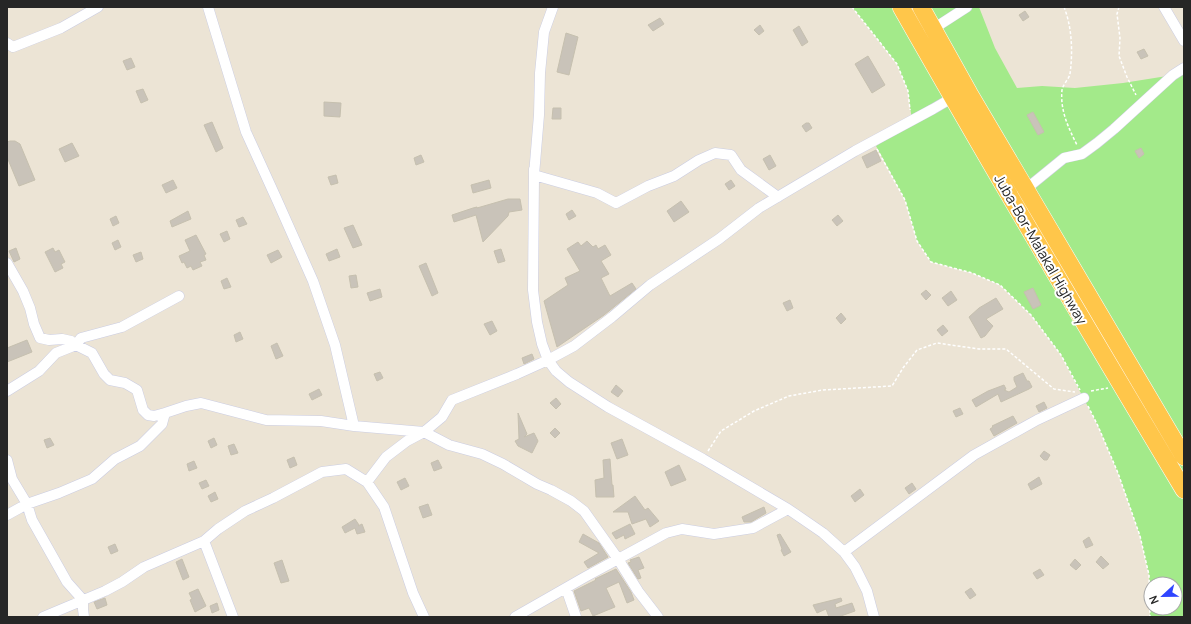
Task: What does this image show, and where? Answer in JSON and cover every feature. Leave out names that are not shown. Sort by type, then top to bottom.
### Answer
[{"type":"highway","name":"Juba-Bor-Malakal Highway","points":[[901,7],[952,98],[1087,329],[1184,490]]},
{"type":"highway","name":"Juba-Bor-Malakal Highway","points":[[921,7],[969,93],[1184,457]]},
{"type":"street","points":[[9,47],[61,28],[98,7]]},
{"type":"street","points":[[208,7],[246,132],[313,281],[328,324],[335,346],[354,426]]},
{"type":"street","points":[[551,7],[544,32],[540,73],[539,115],[534,175],[533,290],[537,322],[542,344],[548,360],[556,371],[569,382],[608,407],[703,459],[788,509],[823,533],[844,552],[856,567],[867,591],[874,617]]},
{"type":"street","points":[[933,29],[967,7]]},
{"type":"street","points":[[1164,7],[1184,41]]},
{"type":"street","points":[[1026,189],[1064,158],[1082,154],[1114,129],[1173,75],[1184,68]]},
{"type":"street","points":[[367,482],[386,458],[407,441],[424,432],[442,417],[452,400],[503,380],[548,360],[574,346],[650,285],[712,243],[759,208],[855,151],[952,98]]},
{"type":"street","points":[[534,175],[597,193],[616,203],[648,186],[674,176],[699,160],[715,153],[731,155],[742,170],[778,197]]},
{"type":"street","points":[[7,263],[23,291],[40,338],[71,341],[92,353],[104,374],[110,380],[125,383],[137,390],[143,410],[148,415],[154,416],[201,403],[266,420],[321,422],[424,432],[449,445],[482,454],[503,464],[537,484],[571,500],[584,510],[638,591],[658,617]]},
{"type":"street","points":[[7,392],[39,370],[56,353],[76,345],[81,338],[122,327],[179,296]]},
{"type":"street","points":[[844,552],[974,455],[1084,394]]},
{"type":"street","points":[[7,515],[27,504],[59,493],[92,478],[115,459],[140,446],[162,424],[165,413]]},
{"type":"street","points":[[7,460],[12,479],[27,504],[32,520],[67,582],[83,600],[84,617]]},
{"type":"street","points":[[43,617],[105,591],[144,568],[204,541],[244,511],[273,498],[293,486],[322,472],[346,469],[367,482],[384,507],[413,593],[424,617]]},
{"type":"street","points":[[516,617],[666,533],[682,529],[714,534],[753,528],[788,509]]},
{"type":"street","points":[[204,541],[233,617]]},
{"type":"street","points":[[566,588],[576,617]]},
{"type":"path","points":[[852,7],[897,64],[908,91],[912,121]]},
{"type":"path","points":[[1064,7],[1068,17],[1071,46],[1070,76],[1062,88],[1063,110],[1066,122],[1082,154]]},
{"type":"path","points":[[1119,7],[1119,56],[1126,77],[1141,104]]},
{"type":"path","points":[[876,146],[905,200],[917,241],[931,262],[972,273],[1000,285],[1031,315],[1061,355],[1084,394],[1118,474],[1140,536],[1149,575],[1150,617]]},
{"type":"path","points":[[703,459],[721,431],[754,411],[789,396],[823,390],[892,386],[903,368],[917,350],[937,343],[979,349],[1006,349],[1054,389],[1084,394],[1120,384]]},
{"type":"green space","points":[[852,7],[979,7],[995,48],[1017,88],[1042,86],[1075,88],[1123,83],[1167,76],[1184,65],[1184,617],[1150,617],[1183,616],[1183,576],[1149,576],[1140,536],[1118,473],[1098,426],[1061,355],[1031,315],[1000,285],[972,273],[931,262],[917,241],[905,200],[876,146],[912,121],[908,91],[897,64]]},
{"type":"building","points":[[1025,11],[1029,17],[1023,21],[1019,15]]},
{"type":"building","points":[[660,18],[664,24],[653,31],[648,25]]},
{"type":"building","points":[[760,25],[764,31],[759,35],[754,30]]},
{"type":"building","points":[[799,26],[808,42],[802,46],[793,30]]},
{"type":"building","points":[[566,33],[578,37],[569,75],[557,72]]},
{"type":"building","points":[[1144,49],[1148,56],[1141,59],[1137,52]]},
{"type":"building","points":[[868,56],[885,85],[872,93],[855,64]]},
{"type":"building","points":[[131,58],[135,67],[127,70],[123,61]]},
{"type":"building","points":[[143,89],[148,100],[141,103],[136,91]]},
{"type":"building","points":[[324,102],[341,103],[340,117],[324,116]]},
{"type":"building","points":[[553,108],[561,108],[561,119],[552,119]]},
{"type":"building","points":[[1033,112],[1044,132],[1038,135],[1027,115]]},
{"type":"building","points":[[212,122],[223,148],[216,152],[204,125]]},
{"type":"building","points":[[809,123],[812,128],[806,132],[802,126]]},
{"type":"building","points":[[15,141],[20,144],[35,180],[19,186],[7,157],[7,142]]},
{"type":"building","points":[[72,143],[79,156],[65,162],[59,149]]},
{"type":"building","points":[[1141,148],[1144,154],[1139,158],[1135,151]]},
{"type":"building","points":[[876,150],[881,161],[867,168],[862,157]]},
{"type":"building","points":[[421,155],[424,162],[416,165],[414,158]]},
{"type":"building","points":[[770,155],[776,166],[769,170],[763,159]]},
{"type":"building","points":[[336,175],[338,183],[331,185],[328,177]]},
{"type":"building","points":[[173,180],[177,188],[166,193],[162,185]]},
{"type":"building","points":[[489,180],[491,188],[473,193],[471,185]]},
{"type":"building","points":[[731,180],[735,186],[729,190],[725,184]]},
{"type":"building","points":[[508,199],[520,199],[522,210],[509,212],[508,216],[483,242],[476,215],[454,222],[452,215]]},
{"type":"building","points":[[681,201],[689,212],[674,222],[667,211]]},
{"type":"building","points":[[572,210],[576,216],[569,220],[566,214]]},
{"type":"building","points":[[188,211],[191,219],[172,227],[170,221]]},
{"type":"building","points":[[838,215],[843,221],[837,226],[832,220]]},
{"type":"building","points":[[116,216],[119,223],[113,226],[110,219]]},
{"type":"building","points":[[243,217],[247,224],[239,227],[236,220]]},
{"type":"building","points":[[353,225],[362,245],[353,248],[344,228]]},
{"type":"building","points":[[227,231],[230,239],[224,242],[220,234]]},
{"type":"building","points":[[196,235],[206,254],[204,255],[206,260],[200,262],[202,266],[193,270],[191,266],[187,268],[184,262],[182,263],[179,256],[190,251],[185,240]]},
{"type":"building","points":[[118,240],[121,247],[115,250],[112,243]]},
{"type":"building","points":[[587,241],[593,247],[596,245],[598,249],[605,245],[611,255],[601,261],[609,274],[601,278],[610,296],[632,283],[636,289],[604,315],[557,347],[544,301],[568,285],[565,278],[580,271],[567,249],[578,242],[581,246]]},
{"type":"building","points":[[16,248],[20,259],[14,262],[9,251]]},
{"type":"building","points":[[53,248],[55,252],[59,250],[65,262],[61,264],[63,268],[55,272],[45,252]]},
{"type":"building","points":[[337,249],[340,257],[329,261],[326,254]]},
{"type":"building","points":[[501,249],[505,261],[498,263],[494,251]]},
{"type":"building","points":[[278,250],[282,257],[271,263],[267,255]]},
{"type":"building","points":[[141,252],[143,259],[136,262],[133,255]]},
{"type":"building","points":[[426,263],[438,293],[432,296],[419,266]]},
{"type":"building","points":[[356,275],[358,287],[351,288],[349,276]]},
{"type":"building","points":[[227,278],[231,287],[224,289],[221,281]]},
{"type":"building","points":[[1033,288],[1041,305],[1033,309],[1024,292]]},
{"type":"building","points":[[380,289],[382,297],[370,301],[367,293]]},
{"type":"building","points":[[926,290],[931,295],[926,300],[921,294]]},
{"type":"building","points":[[951,291],[957,300],[948,306],[942,298]]},
{"type":"building","points":[[996,298],[1003,309],[986,319],[993,326],[985,336],[981,338],[969,317],[979,308]]},
{"type":"building","points":[[790,300],[793,308],[787,311],[783,303]]},
{"type":"building","points":[[841,313],[846,319],[841,324],[836,318]]},
{"type":"building","points":[[492,321],[497,331],[490,335],[484,324]]},
{"type":"building","points":[[943,325],[948,331],[942,336],[937,330]]},
{"type":"building","points":[[240,332],[243,339],[236,342],[234,335]]},
{"type":"building","points":[[27,340],[32,352],[7,362],[7,348]]},
{"type":"building","points":[[277,343],[283,356],[276,359],[271,346]]},
{"type":"building","points":[[532,354],[534,359],[524,364],[522,358]]},
{"type":"building","points":[[380,372],[383,378],[377,381],[374,374]]},
{"type":"building","points":[[1023,373],[1032,387],[1001,402],[998,394],[976,407],[972,400],[988,391],[1004,385],[1006,389],[1004,390],[1009,392],[1017,387],[1014,377]]},
{"type":"building","points":[[616,385],[623,391],[618,397],[611,392]]},
{"type":"building","points":[[319,389],[322,395],[312,400],[309,394]]},
{"type":"building","points":[[556,398],[561,404],[556,409],[550,403]]},
{"type":"building","points":[[1044,402],[1047,408],[1039,412],[1036,406]]},
{"type":"building","points":[[960,408],[963,414],[956,417],[953,411]]},
{"type":"building","points":[[518,413],[527,434],[524,437],[534,433],[538,441],[532,453],[518,446],[515,441],[519,439]]},
{"type":"building","points":[[1013,416],[1017,423],[994,436],[990,429],[993,427],[992,426]]},
{"type":"building","points":[[555,428],[560,433],[555,438],[550,433]]},
{"type":"building","points":[[50,438],[54,445],[47,448],[44,440]]},
{"type":"building","points":[[214,438],[217,445],[211,448],[208,441]]},
{"type":"building","points":[[622,439],[628,455],[617,459],[611,443]]},
{"type":"building","points":[[234,444],[238,453],[231,455],[228,446]]},
{"type":"building","points":[[1044,451],[1050,455],[1047,460],[1044,460],[1040,456]]},
{"type":"building","points":[[294,457],[297,465],[290,468],[287,460]]},
{"type":"building","points":[[610,459],[614,497],[596,497],[595,480],[604,478],[603,460]]},
{"type":"building","points":[[438,460],[442,468],[434,471],[431,463]]},
{"type":"building","points":[[194,461],[197,468],[189,471],[187,464]]},
{"type":"building","points":[[679,465],[686,480],[671,486],[665,472]]},
{"type":"building","points":[[1039,477],[1042,484],[1031,490],[1028,484]]},
{"type":"building","points":[[405,478],[409,486],[401,490],[397,482]]},
{"type":"building","points":[[206,480],[209,486],[202,489],[199,483]]},
{"type":"building","points":[[912,483],[916,489],[909,494],[905,488]]},
{"type":"building","points":[[860,489],[864,495],[855,502],[851,496]]},
{"type":"building","points":[[215,492],[218,499],[211,502],[208,496]]},
{"type":"building","points":[[635,496],[645,510],[648,508],[659,521],[650,527],[646,519],[632,524],[628,512],[613,512]]},
{"type":"building","points":[[428,504],[432,515],[423,518],[419,507]]},
{"type":"building","points":[[764,507],[766,513],[751,522],[744,522],[742,517]]},
{"type":"building","points":[[355,519],[359,525],[358,526],[362,524],[365,532],[357,534],[355,528],[345,533],[342,527]]},
{"type":"building","points":[[630,524],[635,534],[625,539],[624,535],[616,539],[612,533]]},
{"type":"building","points":[[583,534],[599,543],[608,557],[588,568],[584,562],[599,553],[579,542]]},
{"type":"building","points":[[780,534],[791,552],[784,556],[777,535]]},
{"type":"building","points":[[1089,537],[1093,545],[1086,548],[1083,541]]},
{"type":"building","points":[[115,544],[118,551],[111,554],[108,547]]},
{"type":"building","points":[[1101,556],[1109,564],[1103,569],[1096,562]]},
{"type":"building","points":[[639,557],[644,568],[638,570],[641,578],[638,579],[628,563],[631,562],[630,560]]},
{"type":"building","points":[[182,559],[189,577],[183,580],[176,562]]},
{"type":"building","points":[[1075,559],[1081,565],[1076,570],[1070,565]]},
{"type":"building","points":[[282,560],[289,581],[281,583],[274,563]]},
{"type":"building","points":[[616,569],[631,592],[634,600],[627,603],[619,582],[606,588],[615,607],[593,616],[589,608],[581,611],[574,591]]},
{"type":"building","points":[[1040,569],[1044,575],[1037,579],[1033,573]]},
{"type":"building","points":[[971,588],[976,595],[970,599],[965,592]]},
{"type":"building","points":[[198,589],[206,606],[195,612],[189,593]]},
{"type":"building","points":[[105,598],[107,605],[97,609],[94,602]]},
{"type":"building","points":[[841,598],[842,601],[835,604],[836,608],[852,603],[855,611],[838,617],[829,617],[826,609],[817,613],[813,605]]},
{"type":"building","points":[[217,603],[219,610],[212,613],[210,606]]}]
